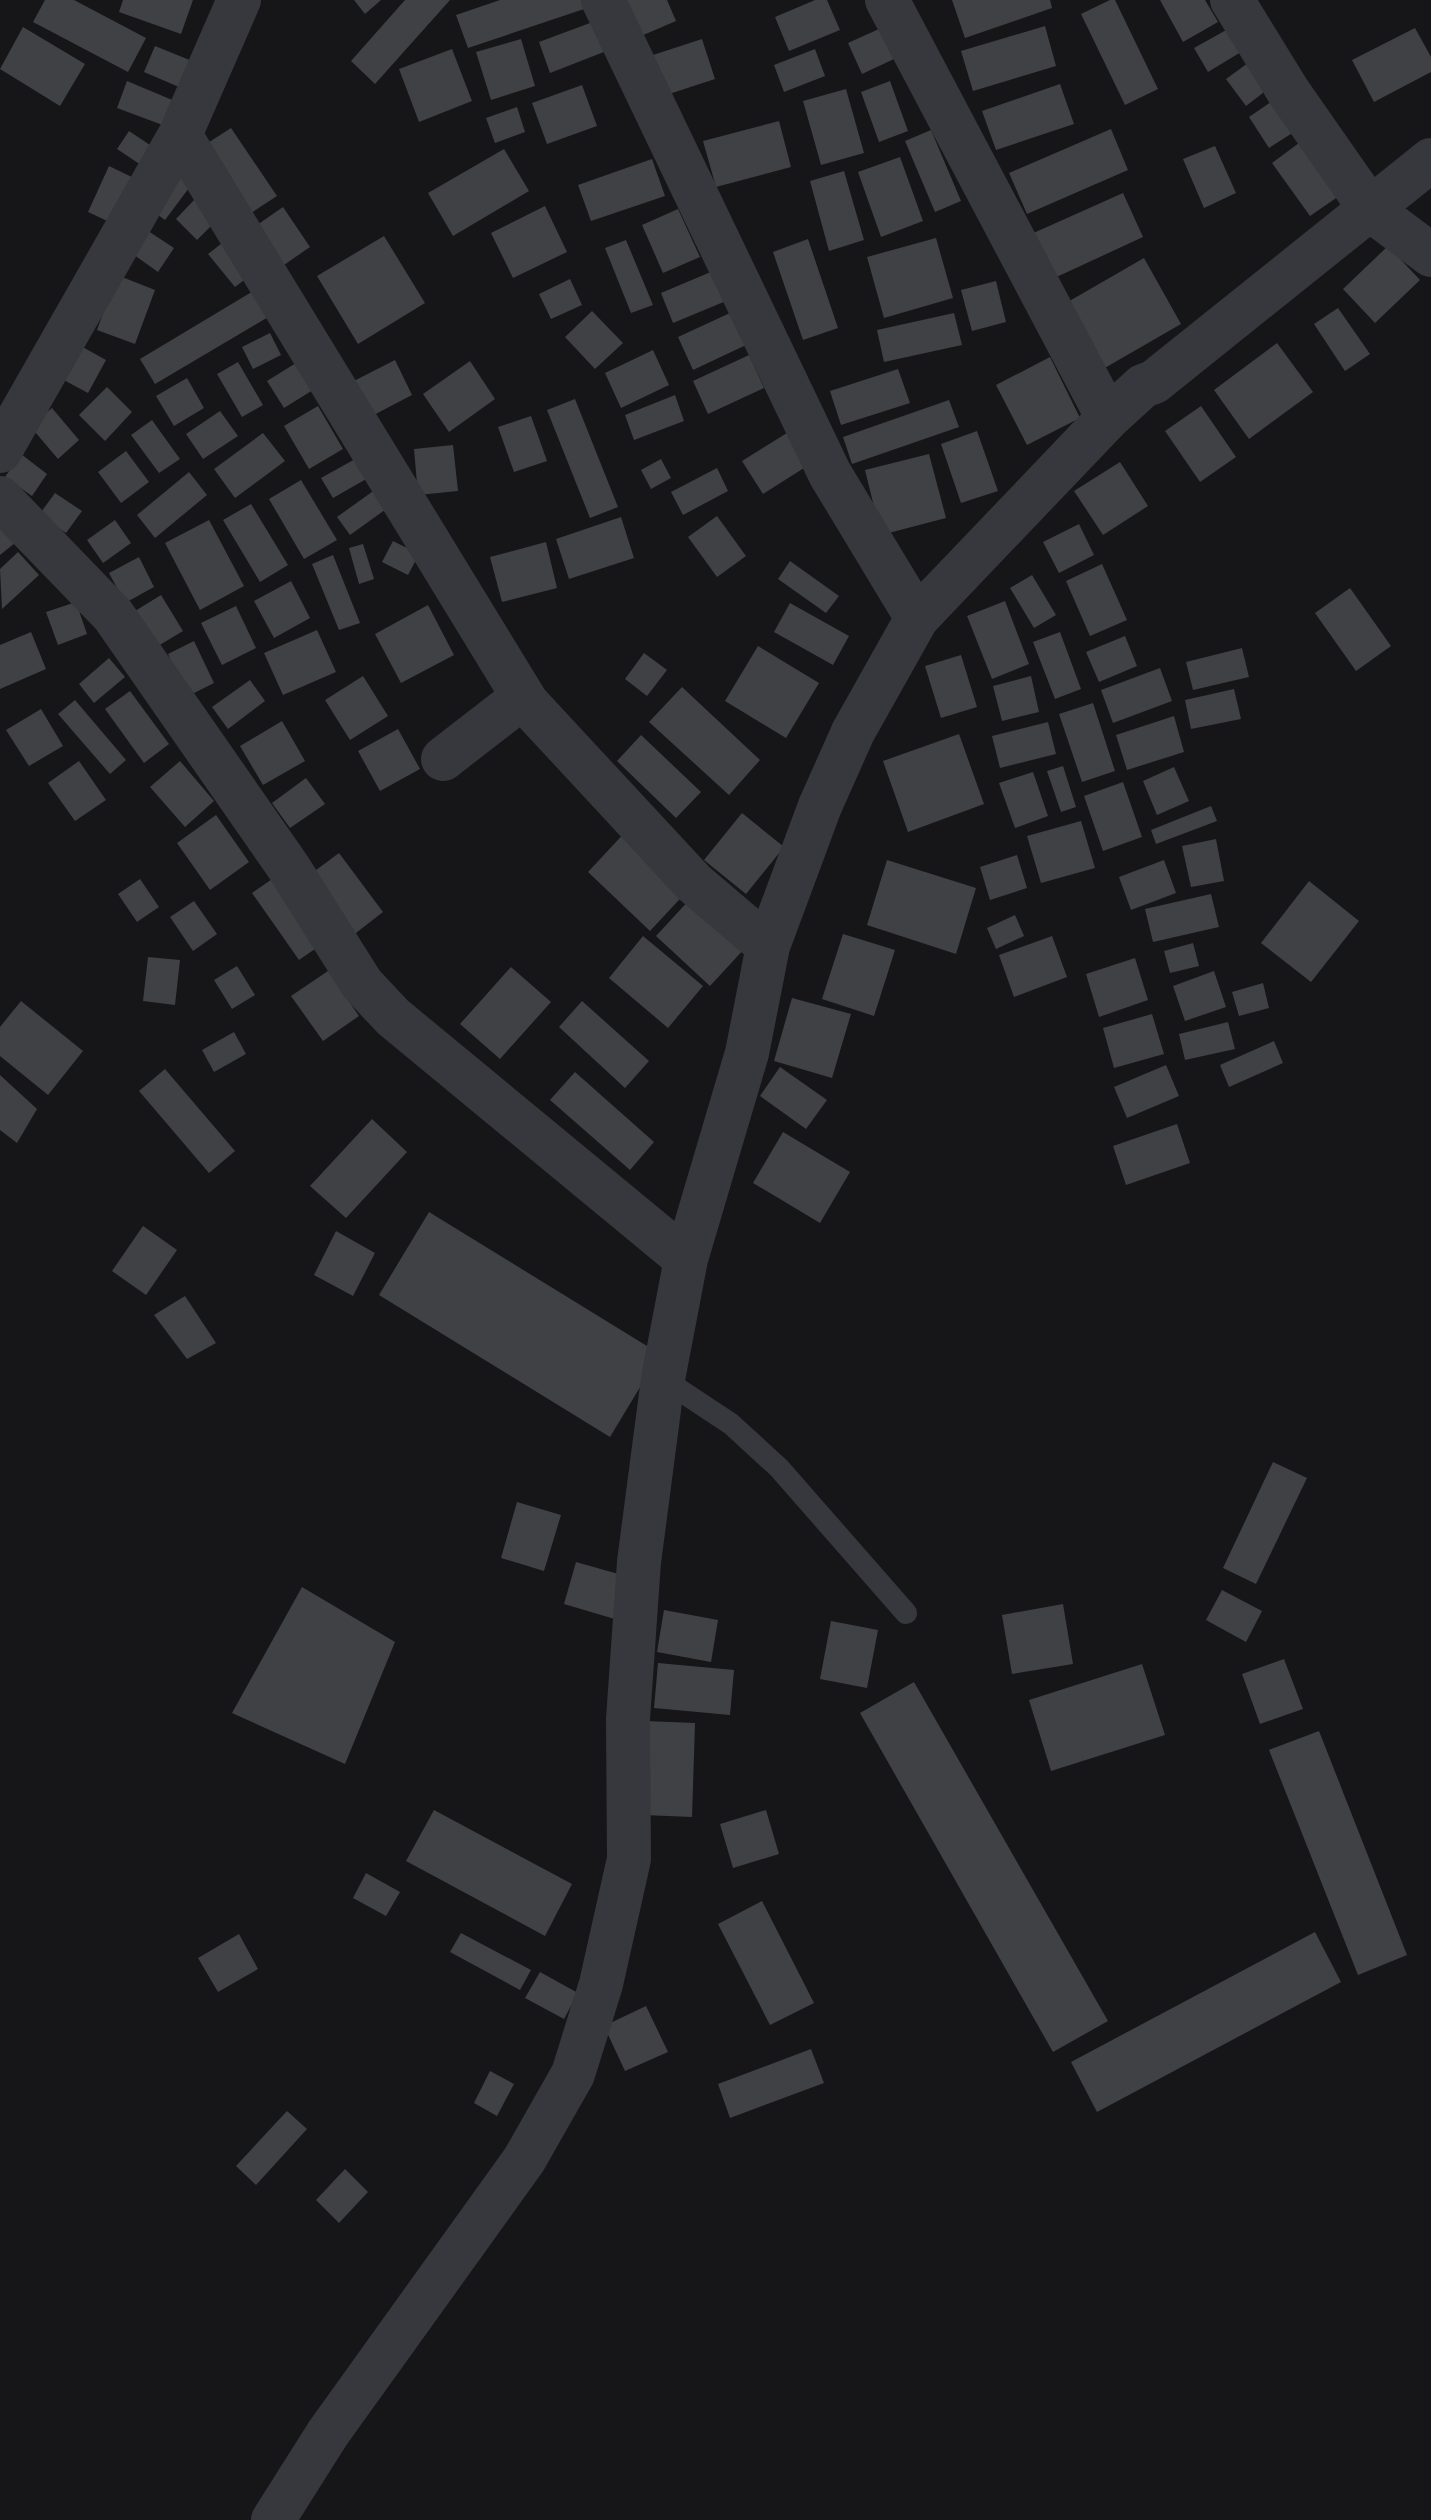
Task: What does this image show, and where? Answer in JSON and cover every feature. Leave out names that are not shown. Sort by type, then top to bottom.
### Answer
[{"type":"street","points":[[0,451],[180,135],[239,0]]},
{"type":"street","points":[[603,0],[830,474],[917,618]]},
{"type":"street","points":[[887,0],[1108,418]]},
{"type":"street","points":[[1232,0],[1288,91],[1371,210],[1431,255]]},
{"type":"street","points":[[180,135],[529,705],[694,883],[768,946]]},
{"type":"street","points":[[273,2520],[328,2433],[524,2160],[573,2074],[601,1984],[629,1859],[628,1719],[639,1562],[663,1379],[686,1259],[747,1053],[768,946],[820,806],[853,732],[917,618],[1108,418],[1143,386],[1154,382],[1431,160]]},
{"type":"street","points":[[0,498],[113,615],[289,868],[362,984],[393,1017],[686,1259]]},
{"type":"street","points":[[443,759],[529,705]]},
{"type":"lane","points":[[663,1379],[731,1424],[779,1468],[906,1613]]},
{"type":"building","points":[[45,0],[74,0],[146,38],[128,72],[33,22]]},
{"type":"building","points":[[123,0],[193,0],[181,34],[119,12]]},
{"type":"building","points":[[354,0],[381,0],[365,14]]},
{"type":"building","points":[[405,0],[450,0],[375,84],[351,61]]},
{"type":"building","points":[[500,0],[591,0],[593,6],[468,48],[456,15]]},
{"type":"building","points":[[622,0],[667,0],[676,21],[634,39]]},
{"type":"building","points":[[815,0],[827,0],[840,30],[789,51],[775,17]]},
{"type":"building","points":[[952,0],[1050,0],[1052,8],[965,38]]},
{"type":"building","points":[[1115,0],[1158,89],[1125,105],[1081,14]]},
{"type":"building","points":[[1160,0],[1205,0],[1218,22],[1183,42]]},
{"type":"building","points":[[598,20],[609,50],[550,73],[539,42]]},
{"type":"building","points":[[1045,26],[1056,66],[973,91],[961,51]]},
{"type":"building","points":[[23,27],[85,64],[60,106],[0,69]]},
{"type":"building","points":[[1415,28],[1431,57],[1431,72],[1374,102],[1352,60]]},
{"type":"building","points":[[879,29],[894,59],[862,74],[848,43]]},
{"type":"building","points":[[1228,29],[1241,52],[1208,72],[1194,48]]},
{"type":"building","points":[[521,39],[535,86],[491,100],[476,52]]},
{"type":"building","points":[[702,39],[715,79],[663,96],[650,56]]},
{"type":"building","points":[[155,46],[197,63],[186,90],[144,72]]},
{"type":"building","points":[[452,49],[472,101],[419,122],[399,69]]},
{"type":"building","points":[[815,49],[825,76],[784,92],[774,65]]},
{"type":"building","points":[[1248,63],[1268,89],[1246,106],[1226,79]]},
{"type":"building","points":[[127,81],[177,102],[168,127],[117,108]]},
{"type":"building","points":[[890,81],[908,131],[879,142],[861,92]]},
{"type":"building","points":[[1060,84],[1074,124],[996,150],[982,111]]},
{"type":"building","points":[[582,85],[597,126],[547,144],[532,103]]},
{"type":"building","points":[[846,89],[864,153],[821,165],[803,101]]},
{"type":"building","points":[[1274,100],[1294,132],[1269,148],[1249,117]]},
{"type":"building","points":[[517,107],[525,132],[495,143],[486,118]]},
{"type":"building","points":[[779,121],[791,167],[716,187],[703,141]]},
{"type":"building","points":[[231,128],[277,196],[248,215],[203,146]]},
{"type":"building","points":[[1111,129],[1128,170],[1027,214],[1009,173]]},
{"type":"building","points":[[931,130],[961,201],[935,212],[905,141]]},
{"type":"building","points":[[129,131],[156,149],[144,167],[117,149]]},
{"type":"building","points":[[1303,140],[1342,194],[1310,216],[1272,163]]},
{"type":"building","points":[[1215,146],[1236,193],[1204,208],[1183,159]]},
{"type":"building","points":[[504,149],[529,191],[453,236],[428,193]]},
{"type":"building","points":[[900,157],[923,221],[881,237],[858,172]]},
{"type":"building","points":[[652,159],[665,196],[591,221],[578,185]]},
{"type":"building","points":[[172,164],[195,180],[165,220],[143,204]]},
{"type":"building","points":[[109,166],[138,180],[116,225],[88,212]]},
{"type":"building","points":[[844,171],[864,240],[829,251],[810,181]]},
{"type":"building","points":[[1123,193],[1143,237],[1050,280],[1029,235]]},
{"type":"building","points":[[194,200],[216,221],[197,240],[176,219]]},
{"type":"building","points":[[545,206],[567,252],[513,278],[491,233]]},
{"type":"building","points":[[283,207],[310,247],[284,265],[257,225]]},
{"type":"building","points":[[678,209],[700,257],[663,273],[642,225]]},
{"type":"building","points":[[139,225],[174,248],[158,272],[123,247]]},
{"type":"building","points":[[384,236],[425,303],[358,344],[317,276]]},
{"type":"building","points":[[230,237],[256,271],[235,287],[208,254]]},
{"type":"building","points":[[936,238],[953,298],[884,318],[867,257]]},
{"type":"building","points":[[808,239],[838,328],[803,340],[773,252]]},
{"type":"building","points":[[626,240],[653,305],[631,313],[605,248]]},
{"type":"building","points":[[1388,246],[1420,280],[1375,323],[1343,289]]},
{"type":"building","points":[[1144,258],[1181,324],[1103,369],[1066,303]]},
{"type":"building","points":[[713,271],[726,301],[673,323],[661,293]]},
{"type":"building","points":[[117,275],[155,290],[135,344],[97,330]]},
{"type":"building","points":[[570,279],[582,305],[551,319],[539,294]]},
{"type":"building","points":[[996,281],[1006,322],[972,331],[961,290]]},
{"type":"building","points":[[255,290],[270,316],[155,384],[140,359]]},
{"type":"building","points":[[1338,308],[1370,354],[1345,371],[1314,324]]},
{"type":"building","points":[[592,311],[623,343],[595,369],[565,337]]},
{"type":"building","points":[[730,313],[746,345],[693,370],[678,337]]},
{"type":"building","points":[[954,313],[962,345],[884,362],[877,330]]},
{"type":"building","points":[[270,333],[281,355],[253,369],[242,347]]},
{"type":"building","points":[[1277,343],[1313,392],[1249,439],[1214,390]]},
{"type":"building","points":[[79,345],[106,360],[88,393],[60,378]]},
{"type":"building","points":[[653,350],[669,385],[621,408],[605,373]]},
{"type":"building","points":[[749,355],[764,388],[708,414],[693,381]]},
{"type":"building","points":[[1050,357],[1080,418],[1027,445],[996,385]]},
{"type":"building","points":[[304,358],[321,385],[284,408],[267,381]]},
{"type":"building","points":[[395,360],[412,395],[368,418],[350,383]]},
{"type":"building","points":[[470,361],[495,399],[449,432],[423,394]]},
{"type":"building","points":[[238,362],[263,405],[242,417],[217,374]]},
{"type":"building","points":[[898,369],[910,403],[841,425],[830,391]]},
{"type":"building","points":[[187,378],[204,408],[174,426],[156,396]]},
{"type":"building","points":[[107,387],[132,412],[105,441],[79,415]]},
{"type":"building","points":[[675,395],[684,421],[634,440],[625,415]]},
{"type":"building","points":[[575,399],[618,507],[590,518],[547,410]]},
{"type":"building","points":[[949,400],[959,427],[852,464],[843,437]]},
{"type":"building","points":[[318,406],[343,449],[309,469],[284,426]]},
{"type":"building","points":[[1201,406],[1236,457],[1200,482],[1165,431]]},
{"type":"building","points":[[52,408],[79,440],[58,459],[30,426]]},
{"type":"building","points":[[220,411],[238,436],[203,459],[186,434]]},
{"type":"building","points":[[531,416],[547,461],[514,472],[498,427]]},
{"type":"building","points":[[152,420],[180,459],[159,473],[131,435]]},
{"type":"building","points":[[795,428],[815,461],[763,494],[742,461]]},
{"type":"building","points":[[977,431],[998,491],[961,503],[941,444]]},
{"type":"building","points":[[263,433],[285,461],[235,498],[214,469]]},
{"type":"building","points":[[453,445],[458,491],[418,495],[414,449]]},
{"type":"building","points":[[126,451],[149,482],[121,503],[98,472]]},
{"type":"building","points":[[21,454],[47,474],[32,496],[5,477]]},
{"type":"building","points":[[929,454],[946,518],[881,535],[865,470]]},
{"type":"building","points":[[357,458],[368,478],[333,498],[321,478]]},
{"type":"building","points":[[661,459],[671,478],[651,489],[641,470]]},
{"type":"building","points":[[1120,462],[1148,506],[1103,535],[1074,491]]},
{"type":"building","points":[[717,468],[728,491],[683,515],[671,492]]},
{"type":"building","points":[[189,472],[207,495],[155,538],[137,515]]},
{"type":"building","points":[[301,480],[337,540],[304,559],[269,499]]},
{"type":"building","points":[[376,489],[389,507],[350,535],[337,517]]},
{"type":"building","points":[[55,493],[82,511],[66,533],[39,515]]},
{"type":"building","points":[[251,504],[288,565],[260,582],[223,520]]},
{"type":"building","points":[[0,515],[20,539],[0,555]]},
{"type":"building","points":[[717,516],[746,556],[717,577],[688,537]]},
{"type":"building","points":[[621,517],[634,558],[569,579],[556,539]]},
{"type":"building","points":[[115,520],[131,543],[103,563],[87,540]]},
{"type":"building","points":[[209,520],[244,586],[200,610],[165,543]]},
{"type":"building","points":[[1079,524],[1094,555],[1059,573],[1043,542]]},
{"type":"building","points":[[393,541],[419,554],[408,575],[382,562]]},
{"type":"building","points":[[546,542],[557,588],[502,602],[490,557]]},
{"type":"building","points":[[363,544],[374,579],[359,584],[349,548]]},
{"type":"building","points":[[18,552],[39,575],[2,609],[0,569]]},
{"type":"building","points":[[333,555],[360,623],[339,630],[312,564]]},
{"type":"building","points":[[139,557],[154,587],[125,603],[109,573]]},
{"type":"building","points":[[790,561],[839,596],[826,613],[778,579]]},
{"type":"building","points":[[1102,564],[1127,620],[1090,636],[1066,581]]},
{"type":"building","points":[[1032,575],[1056,615],[1034,628],[1010,588]]},
{"type":"building","points":[[291,581],[310,618],[274,638],[254,601]]},
{"type":"building","points":[[1350,588],[1391,646],[1356,671],[1315,613]]},
{"type":"building","points":[[161,595],[183,631],[148,652],[127,616]]},
{"type":"building","points":[[1005,601],[1029,664],[992,679],[967,616]]},
{"type":"building","points":[[76,602],[87,634],[58,645],[46,612]]},
{"type":"building","points":[[790,603],[849,636],[833,665],[774,632]]},
{"type":"building","points":[[428,605],[454,655],[401,683],[375,634]]},
{"type":"building","points":[[236,606],[256,648],[222,665],[201,623]]},
{"type":"building","points":[[317,630],[336,672],[283,695],[264,653]]},
{"type":"building","points":[[31,632],[46,669],[0,689],[0,645]]},
{"type":"building","points":[[1060,632],[1081,689],[1055,699],[1033,642]]},
{"type":"building","points":[[1125,636],[1137,666],[1099,682],[1086,652]]},
{"type":"building","points":[[194,641],[214,683],[188,696],[168,654]]},
{"type":"building","points":[[758,646],[819,683],[786,738],[725,701]]},
{"type":"building","points":[[1242,648],[1249,677],[1193,690],[1186,662]]},
{"type":"building","points":[[644,653],[667,670],[647,696],[625,679]]},
{"type":"building","points":[[961,655],[977,707],[941,718],[925,666]]},
{"type":"building","points":[[109,658],[125,677],[94,703],[79,684]]},
{"type":"building","points":[[1160,668],[1172,701],[1113,723],[1101,690]]},
{"type":"building","points":[[363,676],[388,716],[350,740],[325,700]]},
{"type":"building","points":[[1031,676],[1039,712],[1002,721],[993,686]]},
{"type":"building","points":[[250,680],[265,701],[228,729],[212,707]]},
{"type":"building","points":[[682,687],[760,760],[729,795],[649,722]]},
{"type":"building","points":[[1234,689],[1241,719],[1191,729],[1185,700]]},
{"type":"building","points":[[130,691],[169,744],[144,763],[105,709]]},
{"type":"building","points":[[75,700],[126,760],[110,774],[58,714]]},
{"type":"building","points":[[1093,703],[1115,771],[1082,782],[1059,714]]},
{"type":"building","points":[[41,709],[63,746],[29,766],[6,730]]},
{"type":"building","points":[[1174,716],[1184,752],[1127,770],[1116,735]]},
{"type":"building","points":[[282,721],[305,761],[263,785],[240,746]]},
{"type":"building","points":[[1048,722],[1056,754],[1000,768],[992,736]]},
{"type":"building","points":[[398,729],[420,769],[380,791],[358,751]]},
{"type":"building","points":[[959,734],[984,804],[908,832],[883,761]]},
{"type":"building","points":[[641,735],[701,792],[676,818],[617,761]]},
{"type":"building","points":[[79,761],[106,800],[75,821],[48,783]]},
{"type":"building","points":[[180,761],[214,801],[185,827],[150,787]]},
{"type":"building","points":[[1063,766],[1076,807],[1061,812],[1047,771]]},
{"type":"building","points":[[1174,767],[1189,801],[1157,815],[1143,781]]},
{"type":"building","points":[[1033,772],[1048,816],[1015,828],[999,783]]},
{"type":"building","points":[[306,778],[325,804],[290,828],[272,803]]},
{"type":"building","points":[[1123,782],[1142,837],[1103,851],[1084,796]]},
{"type":"building","points":[[1211,806],[1217,821],[1156,844],[1151,830]]},
{"type":"building","points":[[742,813],[784,847],[746,894],[704,860]]},
{"type":"building","points":[[216,815],[249,862],[210,890],[177,843]]},
{"type":"building","points":[[1081,821],[1095,868],[1041,883],[1027,836]]},
{"type":"building","points":[[629,828],[691,887],[650,931],[588,872]]},
{"type":"building","points":[[1216,839],[1224,881],[1191,887],[1182,846]]},
{"type":"building","points":[[339,853],[383,912],[352,936],[308,876]]},
{"type":"building","points":[[1017,855],[1027,888],[990,900],[980,867]]},
{"type":"building","points":[[887,860],[976,888],[956,954],[867,925]]},
{"type":"building","points":[[1164,860],[1176,893],[1131,910],[1119,877]]},
{"type":"building","points":[[278,875],[325,942],[299,960],[252,893]]},
{"type":"building","points":[[140,879],[159,907],[137,922],[118,894]]},
{"type":"building","points":[[1309,881],[1359,921],[1311,982],[1261,943]]},
{"type":"building","points":[[1211,894],[1219,927],[1153,942],[1145,909]]},
{"type":"building","points":[[692,897],[746,947],[710,986],[656,936]]},
{"type":"building","points":[[194,901],[217,934],[193,951],[170,917]]},
{"type":"building","points":[[1015,915],[1024,936],[996,949],[987,928]]},
{"type":"building","points":[[843,934],[895,950],[874,1016],[822,999]]},
{"type":"building","points":[[643,936],[703,986],[668,1028],[609,978]]},
{"type":"building","points":[[1052,936],[1067,977],[1014,997],[999,955]]},
{"type":"building","points":[[1193,943],[1199,966],[1170,973],[1164,951]]},
{"type":"building","points":[[148,957],[180,960],[175,1005],[143,1001]]},
{"type":"building","points":[[1135,958],[1148,1000],[1099,1017],[1086,974]]},
{"type":"building","points":[[237,966],[255,995],[232,1009],[214,980]]},
{"type":"building","points":[[511,967],[551,1002],[500,1059],[460,1024]]},
{"type":"building","points":[[328,971],[359,1016],[323,1041],[291,996]]},
{"type":"building","points":[[1214,971],[1226,1007],[1185,1021],[1173,986]]},
{"type":"building","points":[[1263,983],[1269,1008],[1239,1016],[1232,992]]},
{"type":"building","points":[[792,998],[851,1014],[832,1078],[774,1061]]},
{"type":"building","points":[[21,1001],[83,1051],[48,1095],[0,1056],[0,1027]]},
{"type":"building","points":[[582,1001],[649,1061],[625,1088],[559,1027]]},
{"type":"building","points":[[1152,1014],[1164,1054],[1114,1068],[1103,1028]]},
{"type":"building","points":[[1228,1022],[1235,1049],[1185,1060],[1179,1034]]},
{"type":"building","points":[[234,1032],[246,1054],[214,1072],[202,1050]]},
{"type":"building","points":[[1274,1041],[1283,1063],[1229,1087],[1220,1065]]},
{"type":"building","points":[[1166,1065],[1179,1096],[1127,1118],[1114,1087]]},
{"type":"building","points":[[780,1067],[827,1100],[806,1129],[760,1096]]},
{"type":"building","points":[[165,1069],[235,1151],[209,1173],[139,1091]]},
{"type":"building","points":[[575,1072],[654,1142],[630,1170],[550,1100]]},
{"type":"building","points":[[0,1075],[37,1109],[17,1143],[0,1130]]},
{"type":"building","points":[[372,1119],[407,1152],[346,1218],[310,1186]]},
{"type":"building","points":[[1177,1124],[1190,1163],[1126,1185],[1113,1146]]},
{"type":"building","points":[[783,1132],[850,1172],[820,1223],[753,1183]]},
{"type":"building","points":[[429,1212],[660,1354],[610,1437],[379,1295]]},
{"type":"building","points":[[143,1226],[177,1250],[146,1295],[112,1271]]},
{"type":"building","points":[[336,1231],[375,1253],[353,1296],[314,1275]]},
{"type":"building","points":[[185,1296],[216,1343],[187,1359],[154,1315]]},
{"type":"building","points":[[1273,1462],[1307,1478],[1256,1584],[1223,1568]]},
{"type":"building","points":[[517,1502],[561,1515],[544,1571],[501,1558]]},
{"type":"building","points":[[576,1562],[629,1577],[618,1620],[564,1604]]},
{"type":"building","points":[[302,1587],[395,1642],[345,1764],[232,1713]]},
{"type":"building","points":[[1222,1590],[1262,1611],[1246,1642],[1206,1620]]},
{"type":"building","points":[[1063,1604],[1073,1664],[1012,1674],[1002,1615]]},
{"type":"building","points":[[664,1610],[718,1620],[711,1662],[657,1652]]},
{"type":"building","points":[[831,1621],[878,1630],[867,1688],[820,1679]]},
{"type":"building","points":[[1284,1659],[1303,1709],[1260,1724],[1242,1674]]},
{"type":"building","points":[[658,1663],[734,1670],[730,1715],[654,1708]]},
{"type":"building","points":[[1142,1664],[1165,1735],[1051,1771],[1029,1700]]},
{"type":"building","points":[[914,1682],[1108,2021],[1053,2052],[860,1713]]},
{"type":"building","points":[[645,1721],[695,1723],[692,1817],[643,1815]]},
{"type":"building","points":[[1319,1731],[1407,1955],[1358,1975],[1269,1750]]},
{"type":"building","points":[[434,1810],[572,1884],[545,1936],[406,1861]]},
{"type":"building","points":[[766,1810],[779,1854],[733,1868],[720,1824]]},
{"type":"building","points":[[366,1873],[400,1892],[386,1916],[353,1898]]},
{"type":"building","points":[[762,1901],[814,2003],[770,2025],[718,1924]]},
{"type":"building","points":[[1315,1932],[1341,1982],[1097,2112],[1071,2062]]},
{"type":"building","points":[[461,1933],[531,1970],[520,1990],[450,1952]]},
{"type":"building","points":[[239,1934],[258,1969],[218,1992],[198,1958]]},
{"type":"building","points":[[540,1972],[578,1993],[564,2019],[525,1998]]},
{"type":"building","points":[[646,2006],[668,2052],[625,2071],[604,2026]]},
{"type":"building","points":[[811,2049],[824,2083],[730,2118],[718,2084]]},
{"type":"building","points":[[490,2071],[514,2084],[497,2116],[474,2103]]},
{"type":"building","points":[[287,2111],[307,2129],[256,2185],[236,2166]]},
{"type":"building","points":[[345,2169],[368,2192],[339,2223],[316,2200]]}]
